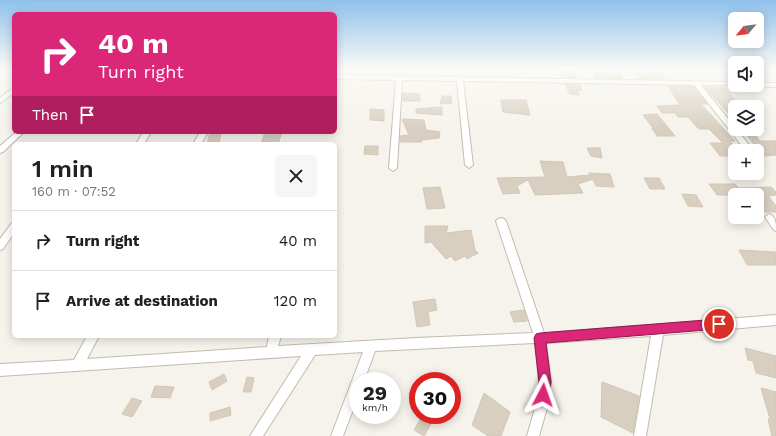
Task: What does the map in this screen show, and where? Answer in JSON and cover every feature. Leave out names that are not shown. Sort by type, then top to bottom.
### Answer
[{"type":"street","points":[[393,168],[398,89]]},
{"type":"street","points":[[461,89],[469,165]]},
{"type":"street","points":[[700,89],[744,144]]},
{"type":"street","points":[[0,101],[12,91]]},
{"type":"street","points":[[0,150],[18,134]]},
{"type":"street","points":[[769,217],[776,227]]},
{"type":"street","points":[[501,221],[540,338],[545,382],[541,408],[533,436]]},
{"type":"street","points":[[0,246],[12,229]]},
{"type":"street","points":[[0,370],[371,346],[540,338],[776,320]]},
{"type":"street","points":[[640,436],[658,330]]},
{"type":"street","points":[[77,365],[92,338]]},
{"type":"street","points":[[271,353],[275,338]]},
{"type":"street","points":[[336,436],[371,346]]},
{"type":"street","points":[[256,436],[311,350]]},
{"type":"building","points":[[568,89],[581,89],[582,91],[578,90],[579,95],[570,94]]},
{"type":"building","points":[[670,89],[696,89],[707,104],[701,104],[728,133],[728,136],[730,136],[735,141],[730,141],[732,144],[728,144],[728,156],[720,156],[710,143],[723,143],[709,129],[699,129],[688,117],[678,117],[675,113],[662,113],[657,106],[680,105]]},
{"type":"building","points":[[707,89],[726,89],[735,100],[728,100],[728,113]]},
{"type":"building","points":[[403,93],[420,94],[420,101],[403,101]]},
{"type":"building","points":[[442,96],[451,96],[452,103],[440,104]]},
{"type":"building","points":[[501,100],[526,100],[530,115],[503,112]]},
{"type":"building","points":[[442,107],[442,115],[416,113],[416,109]]},
{"type":"building","points":[[370,109],[384,110],[384,121],[370,120]]},
{"type":"building","points":[[657,114],[675,136],[657,136],[643,115]]},
{"type":"building","points":[[402,119],[424,120],[426,130],[440,132],[439,138],[421,140],[422,142],[400,142],[400,136],[409,135]]},
{"type":"building","points":[[210,134],[221,134],[219,142],[208,142]]},
{"type":"building","points":[[264,134],[281,134],[279,142],[262,142]]},
{"type":"building","points":[[747,136],[756,136],[760,141],[776,141],[776,155],[764,156],[764,144],[754,144]]},
{"type":"building","points":[[365,146],[378,146],[378,155],[364,154]]},
{"type":"building","points":[[587,148],[600,148],[602,158],[591,156]]},
{"type":"building","points":[[540,161],[563,162],[567,177],[590,175],[589,173],[610,174],[614,187],[596,186],[593,179],[578,184],[583,193],[535,195],[528,180],[517,186],[520,193],[503,194],[497,178],[545,177]]},
{"type":"building","points":[[644,178],[659,178],[665,189],[650,189]]},
{"type":"building","points":[[709,184],[735,184],[739,188],[728,188],[728,195],[717,195]]},
{"type":"building","points":[[440,187],[445,208],[427,209],[423,188]]},
{"type":"building","points":[[771,187],[776,192],[776,195],[768,196],[776,206],[776,212],[764,212],[764,188],[739,188]]},
{"type":"building","points":[[682,194],[696,195],[703,207],[688,206]]},
{"type":"building","points":[[425,226],[448,226],[446,233],[471,230],[475,250],[478,253],[467,259],[465,256],[455,261],[451,256],[446,259],[431,242],[425,243]]},
{"type":"building","points":[[739,250],[776,252],[776,265],[747,265]]},
{"type":"building","points":[[435,299],[437,310],[428,312],[430,325],[417,327],[413,302]]},
{"type":"building","points":[[524,310],[527,321],[514,322],[510,312]]},
{"type":"building","points":[[745,348],[776,356],[776,378],[756,373],[753,361],[748,360]]},
{"type":"building","points":[[224,374],[227,381],[212,390],[209,382]]},
{"type":"building","points":[[247,377],[254,378],[251,392],[243,392]]},
{"type":"building","points":[[602,382],[639,396],[633,433],[601,417]]},
{"type":"building","points":[[155,386],[174,387],[170,398],[151,397]]},
{"type":"building","points":[[761,388],[776,392],[776,436],[772,436],[768,419],[770,419]]},
{"type":"building","points":[[484,393],[510,412],[501,436],[488,436],[472,425]]},
{"type":"building","points":[[132,398],[142,401],[132,417],[122,414]]},
{"type":"building","points":[[230,407],[231,415],[210,421],[210,413]]},
{"type":"building","points":[[418,424],[431,424],[424,436],[414,430]]},
{"type":"route","points":[[543,395],[545,382],[540,338],[658,330],[719,324]]}]
